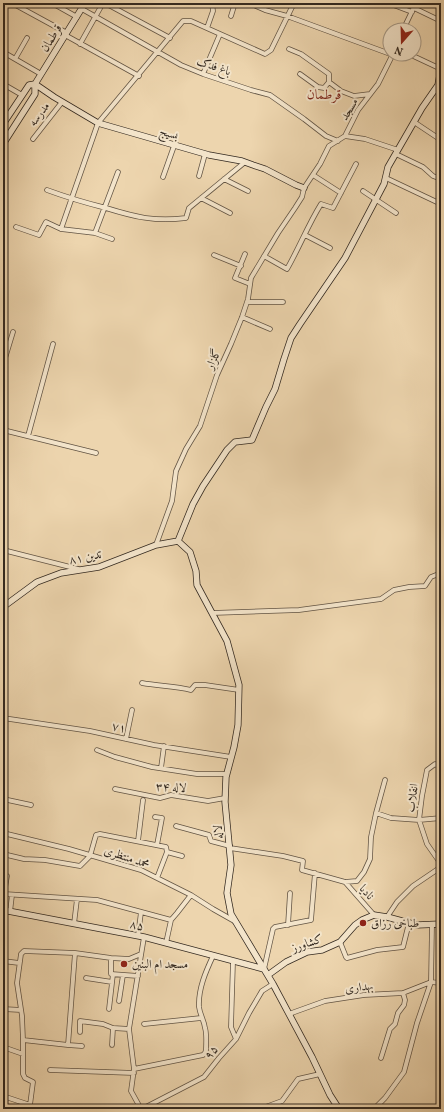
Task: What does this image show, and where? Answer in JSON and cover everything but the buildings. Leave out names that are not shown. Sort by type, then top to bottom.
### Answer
[{"type":"street","points":[[12,3],[66,34],[80,44],[139,76]]},
{"type":"street","points":[[52,3],[77,16]]},
{"type":"street","name":"قرطمان","points":[[35,84],[85,3]]},
{"type":"street","points":[[80,44],[104,3],[170,38]]},
{"type":"street","points":[[207,28],[213,11],[212,3]]},
{"type":"street","points":[[231,16],[236,3]]},
{"type":"street","points":[[249,3],[264,10],[287,16],[382,51]]},
{"type":"street","points":[[61,228],[98,124],[183,21],[191,20],[265,54],[271,50],[294,3]]},
{"type":"street","points":[[388,3],[413,10],[441,21]]},
{"type":"street","points":[[407,22],[416,3]]},
{"type":"street","name":"باغ فدک","points":[[82,9],[181,65],[203,74],[270,95],[326,136],[338,141]]},
{"type":"street","points":[[203,74],[220,34]]},
{"type":"street","points":[[15,59],[27,38]]},
{"type":"street","points":[[289,50],[301,54],[329,74],[329,82],[324,88],[318,87],[300,74]]},
{"type":"street","points":[[3,52],[41,74]]},
{"type":"street","points":[[178,542],[193,504],[226,450],[235,442],[252,440],[275,389],[291,338],[343,262],[384,184],[388,167],[422,108],[438,85],[441,69],[422,60]]},
{"type":"street","name":"مسجد","points":[[304,188],[320,164],[329,146],[345,136],[358,110],[378,84],[389,62]]},
{"type":"street","points":[[329,82],[342,91],[354,96],[371,94]]},
{"type":"street","points":[[3,84],[22,95]]},
{"type":"street","points":[[3,124],[28,85],[35,84],[36,94],[3,144]]},
{"type":"street","name":"بسیج","points":[[35,84],[98,124],[174,146],[245,162],[265,169],[304,188]]},
{"type":"street","name":"مدرسه","points":[[33,139],[62,102]]},
{"type":"street","points":[[414,122],[441,140]]},
{"type":"street","points":[[345,136],[365,139],[397,152],[422,167],[433,176],[441,179]]},
{"type":"street","points":[[163,178],[174,146]]},
{"type":"street","points":[[199,176],[205,154]]},
{"type":"street","points":[[47,190],[141,218],[162,220],[186,218],[189,208],[245,162]]},
{"type":"street","points":[[264,256],[287,269],[321,204],[333,208],[356,164]]},
{"type":"street","points":[[96,234],[118,172]]},
{"type":"street","points":[[312,175],[341,192]]},
{"type":"street","points":[[386,178],[441,204]]},
{"type":"street","points":[[224,179],[248,191]]},
{"type":"street","name":"گلزار","points":[[156,545],[172,501],[176,471],[186,449],[200,426],[217,375],[242,317],[247,302],[251,278],[302,197],[304,188]]},
{"type":"street","points":[[363,191],[396,213]]},
{"type":"street","points":[[201,198],[230,213]]},
{"type":"street","points":[[16,227],[39,235],[46,222],[61,228],[96,234],[112,239]]},
{"type":"street","points":[[305,235],[330,248]]},
{"type":"street","points":[[246,254],[235,278],[250,284]]},
{"type":"street","points":[[214,255],[240,266]]},
{"type":"street","points":[[247,302],[283,302]]},
{"type":"street","points":[[242,317],[270,329]]},
{"type":"street","points":[[3,365],[13,332]]},
{"type":"street","points":[[28,436],[53,344]]},
{"type":"street","points":[[3,430],[96,453]]},
{"type":"street","name":"تدین ۸۱","points":[[3,606],[37,582],[61,572],[100,567],[156,545],[178,542]]},
{"type":"street","name":"لاله","points":[[178,542],[190,552],[196,571],[197,585],[227,641],[239,685],[238,725],[227,774],[225,798],[232,865],[227,893],[231,914],[273,984],[330,1095],[339,1109]]},
{"type":"street","points":[[3,550],[81,570]]},
{"type":"street","points":[[212,613],[299,610],[381,599],[394,590],[425,586],[431,577],[441,573]]},
{"type":"street","points":[[142,683],[191,690],[195,685],[239,690]]},
{"type":"street","points":[[126,739],[132,710]]},
{"type":"street","name":"۷۱","points":[[3,718],[90,731],[126,739],[231,757]]},
{"type":"street","points":[[161,768],[164,746]]},
{"type":"street","points":[[97,750],[132,762],[161,768],[197,774],[227,774]]},
{"type":"street","name":"انقلاب","points":[[441,768],[435,764],[427,770],[419,820],[427,844],[441,864]]},
{"type":"street","points":[[176,826],[209,835],[211,841],[230,847],[303,861],[302,870],[333,880],[345,882],[357,881],[364,872],[370,860],[371,837],[385,780]]},
{"type":"street","name":"لاله ۳۴","points":[[115,789],[160,798],[170,795],[208,800],[225,798]]},
{"type":"street","points":[[3,799],[31,805]]},
{"type":"street","points":[[138,841],[143,800]]},
{"type":"street","points":[[376,813],[391,818],[419,820],[441,818]]},
{"type":"street","points":[[155,817],[162,818],[157,845]]},
{"type":"street","name":"محمد منتظری","points":[[3,833],[69,849],[141,870],[191,894],[236,922]]},
{"type":"street","points":[[3,854],[24,859],[45,860],[80,866],[90,856],[96,835],[98,834],[166,847],[167,852],[158,878]]},
{"type":"street","points":[[167,852],[182,856]]},
{"type":"street","points":[[387,917],[397,902],[413,886],[441,864]]},
{"type":"street","points":[[264,969],[273,929],[275,927],[311,920],[315,873]]},
{"type":"street","points":[[7,876],[4,894],[98,900],[171,920]]},
{"type":"street","name":"نادیا","points":[[345,882],[374,915]]},
{"type":"street","points":[[288,925],[290,893]]},
{"type":"street","points":[[166,943],[171,920],[191,894]]},
{"type":"street","points":[[10,912],[12,895]]},
{"type":"street","points":[[74,924],[77,899]]},
{"type":"street","name":"۸۵","points":[[3,910],[141,937],[264,969]]},
{"type":"street","points":[[141,912],[142,954],[128,1029],[134,1071],[131,1091],[141,1109]]},
{"type":"street","points":[[374,915],[417,925],[441,924]]},
{"type":"street","name":"کشاورز","points":[[268,975],[286,962],[307,952],[322,950],[340,942],[355,925],[374,915]]},
{"type":"street","points":[[340,942],[347,958],[377,950],[403,947],[408,923]]},
{"type":"street","points":[[374,1109],[385,1098],[404,1072],[417,1023],[431,982],[432,924]]},
{"type":"street","points":[[30,1105],[33,1082],[25,1078],[24,1074],[21,1010],[17,983],[21,954],[24,951],[129,959],[142,954]]},
{"type":"street","points":[[68,1045],[75,954]]},
{"type":"street","points":[[50,1070],[134,1071],[203,1055],[206,1050],[205,1027],[201,1018],[199,1006],[200,995],[207,969],[213,956]]},
{"type":"street","points":[[109,1009],[113,974],[111,974],[111,958]]},
{"type":"street","points":[[3,961],[19,963]]},
{"type":"street","points":[[233,961],[230,1027],[236,1039]]},
{"type":"street","points":[[113,974],[138,976]]},
{"type":"street","points":[[120,1001],[123,975]]},
{"type":"street","points":[[86,978],[112,982]]},
{"type":"street","points":[[431,982],[441,983]]},
{"type":"street","name":"بهداری","points":[[289,1014],[325,1002],[364,995],[403,993],[431,982]]},
{"type":"street","name":"۹۵","points":[[141,1109],[204,1077],[236,1039],[262,991],[273,984]]},
{"type":"street","points":[[381,1058],[390,1029],[395,1024],[398,1013],[404,1006],[405,1000],[403,993]]},
{"type":"street","points":[[3,1009],[21,1010]]},
{"type":"street","points":[[144,1024],[201,1018]]},
{"type":"street","points":[[80,1032],[80,1021],[103,1024],[113,1028],[128,1029]]},
{"type":"street","points":[[112,1045],[113,1028]]},
{"type":"street","points":[[23,1040],[82,1046]]},
{"type":"street","points":[[3,1047],[23,1054]]},
{"type":"street","points":[[260,1109],[270,1107],[282,1101],[298,1079],[320,1074]]},
{"type":"street","points":[[3,1096],[42,1109]]},
{"type":"place","name":"طباخی رزاق","points":[[363,923]]},
{"type":"place","name":"مسجد ام البنین","points":[[124,964]]},
{"type":"district","name":"قرطمان","points":[[324,94]]}]
